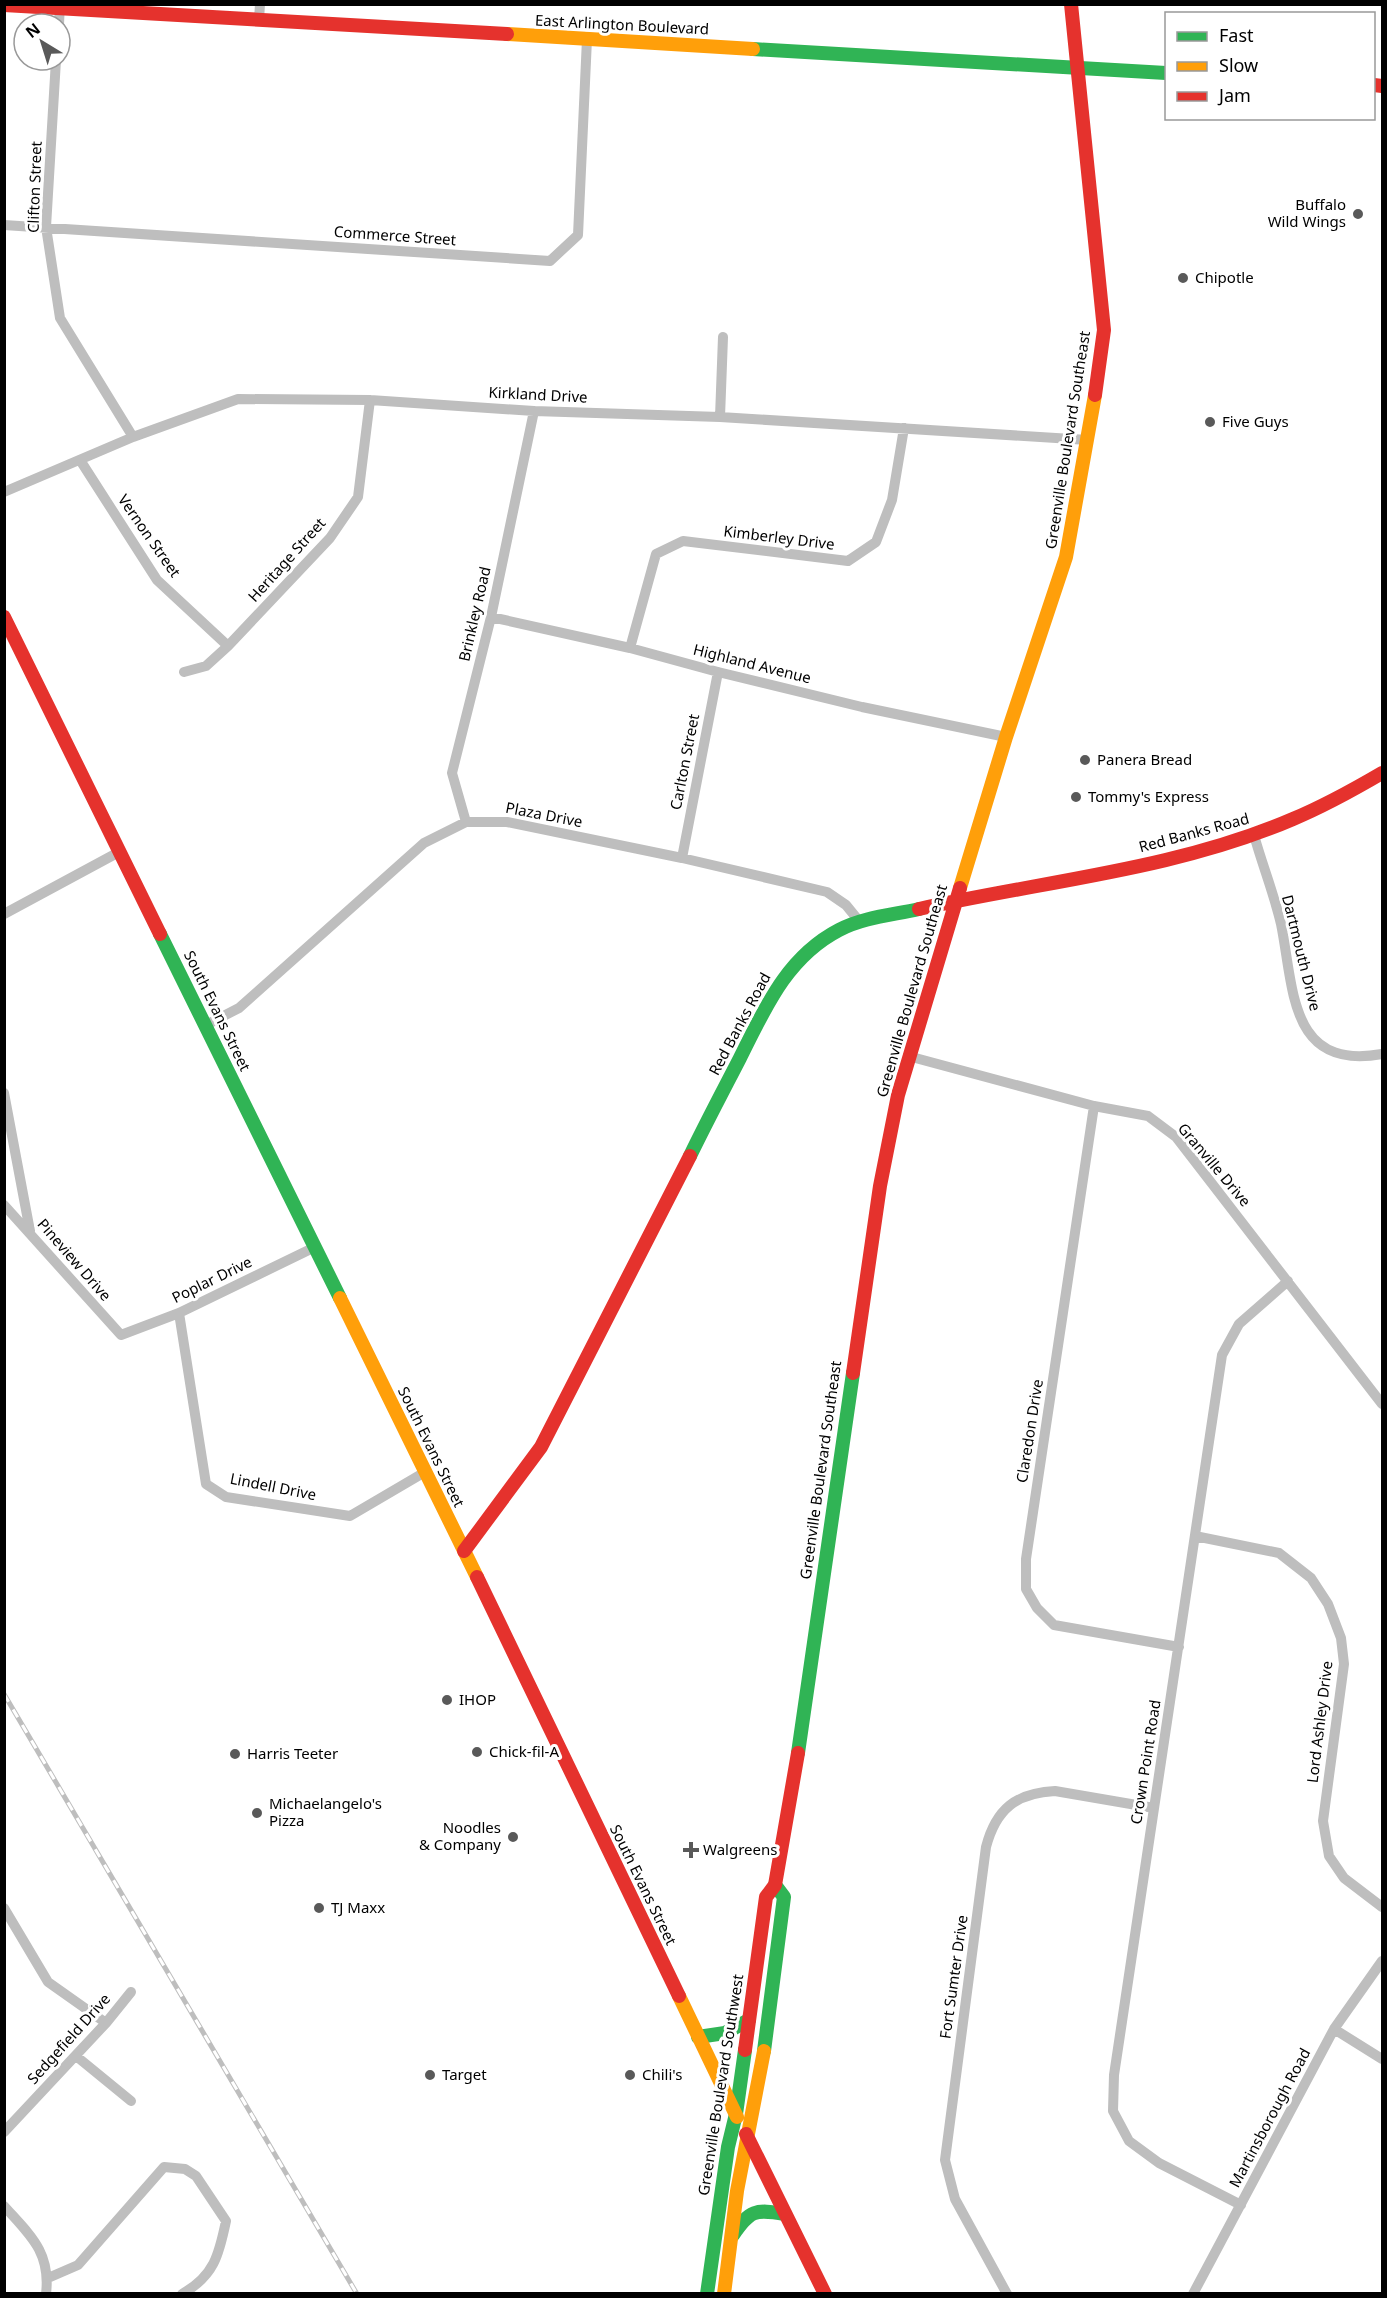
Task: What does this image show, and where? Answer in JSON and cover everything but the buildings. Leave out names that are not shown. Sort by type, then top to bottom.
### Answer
[{"type":"main road","name":"Greenville Boulevard Southeast","points":[[748,2137],[764,2049],[782,1919],[784,1897],[775,1885],[795,1774],[880,1186],[908,1056],[1006,737],[1066,558],[1088,440],[1104,330],[1071,4]]},
{"type":"main road","name":"East Arlington Boulevard","points":[[4,5],[60,6],[260,20],[1165,73]]},
{"type":"main road","name":"South Evans Street","points":[[4,617],[464,1551],[698,2037],[825,2294]]},
{"type":"main road","name":"Red Banks Road","points":[[464,1551],[541,1447],[776,988],[790,968],[808,950],[832,933],[859,921],[1157,862],[1254,835],[1324,806],[1383,773]]},
{"type":"main road","name":"Greenville Boulevard Southwest","points":[[706,2294],[736,2114],[766,1897],[775,1885]]},
{"type":"main road","points":[[698,2037],[734,2031],[749,2020]]},
{"type":"main road","points":[[724,2294],[748,2137]]},
{"type":"main road","points":[[731,2238],[748,2214],[760,2209],[785,2214]]},
{"type":"street","points":[[260,4],[260,20]]},
{"type":"street","name":"Commerce Street","points":[[4,225],[550,261],[578,234],[587,39]]},
{"type":"street","name":"Clifton Street","points":[[55,72],[46,227],[60,318],[133,437]]},
{"type":"street","points":[[720,417],[723,337]]},
{"type":"street","name":"Kirkland Drive","points":[[4,492],[133,437],[238,399],[370,400],[534,411],[720,417],[1088,440]]},
{"type":"street","name":"Heritage Street","points":[[184,672],[206,666],[228,646],[330,538],[358,498],[370,400]]},
{"type":"street","name":"Brinkley Road","points":[[466,822],[452,773],[491,617],[534,411]]},
{"type":"street","name":"Kimberley Drive","points":[[630,648],[656,554],[683,541],[848,561],[876,542],[891,500],[904,428]]},
{"type":"street","name":"Vernon Street","points":[[80,460],[157,580],[228,646]]},
{"type":"street","name":"Highland Avenue","points":[[491,617],[630,648],[862,707],[1006,737]]},
{"type":"street","name":"Carlton Street","points":[[681,858],[718,672]]},
{"type":"street","name":"Plaza Drive","points":[[206,1025],[238,1008],[424,843],[466,822],[507,822],[681,858],[827,892],[846,904],[859,921]]},
{"type":"street","name":"Dartmouth Drive","points":[[1254,835],[1280,923],[1294,999],[1307,1032],[1320,1044],[1334,1052],[1365,1057],[1383,1054]]},
{"type":"street","points":[[4,914],[119,852]]},
{"type":"street","name":"Granville Drive","points":[[908,1056],[1094,1106],[1148,1116],[1176,1137],[1383,1404]]},
{"type":"street","points":[[4,1093],[30,1232]]},
{"type":"street","name":"Claredon Drive","points":[[1094,1106],[1026,1559],[1026,1589],[1037,1608],[1054,1625],[1179,1647]]},
{"type":"street","name":"Pineview Drive","points":[[4,1205],[121,1335]]},
{"type":"street","name":"Poplar Drive","points":[[121,1335],[179,1313],[315,1247]]},
{"type":"street","name":"Crown Point Road","points":[[1241,2205],[1160,2163],[1129,2141],[1113,2111],[1114,2075],[1222,1355],[1239,1323],[1288,1281]]},
{"type":"street","name":"Lindell Drive","points":[[179,1313],[206,1484],[226,1497],[350,1516],[425,1472]]},
{"type":"street","name":"Lord Ashley Drive","points":[[1195,1536],[1279,1553],[1311,1578],[1328,1604],[1341,1638],[1344,1664],[1323,1821],[1329,1856],[1344,1878],[1383,1906]]},
{"type":"street","name":"Fort Sumter Drive","points":[[1007,2294],[955,2199],[945,2160],[985,1858],[991,1830],[1007,1807],[1019,1799],[1042,1792],[1055,1791],[1154,1808]]},
{"type":"street","points":[[4,1908],[48,1982],[106,2023]]},
{"type":"street","name":"Martinsborough Road","points":[[1193,2294],[1334,2029],[1383,1961]]},
{"type":"street","name":"Sedgefield Drive","points":[[4,2132],[106,2023],[131,1992]]},
{"type":"street","points":[[1334,2029],[1383,2058]]},
{"type":"street","points":[[76,2056],[131,2101]]},
{"type":"street","points":[[48,2278],[78,2265],[164,2167],[185,2169],[196,2176],[226,2221],[219,2254],[204,2278],[182,2294]]},
{"type":"street","points":[[4,2206],[32,2238],[43,2255],[48,2278],[46,2294]]},
{"type":"railway","points":[[4,1694],[357,2294]]},
{"type":"traffic: fast","points":[[753,49],[1165,73]]},
{"type":"traffic: fast","points":[[690,1156],[759,1021],[779,985],[791,969],[805,954],[839,930],[868,919],[919,909]]},
{"type":"traffic: fast","points":[[160,934],[340,1298]]},
{"type":"traffic: fast","points":[[798,1753],[853,1373]]},
{"type":"traffic: fast","points":[[764,2051],[784,1897],[775,1885]]},
{"type":"traffic: fast","points":[[698,2037],[725,2033],[749,2020]]},
{"type":"traffic: fast","points":[[707,2294],[728,2147],[736,2114],[745,2050]]},
{"type":"traffic: fast","points":[[733,2235],[744,2220],[754,2213],[785,2214]]},
{"type":"traffic: slow","points":[[507,34],[753,49]]},
{"type":"traffic: slow","points":[[960,888],[1006,737],[1066,557],[1095,395]]},
{"type":"traffic: slow","points":[[340,1298],[477,1577]]},
{"type":"traffic: slow","points":[[679,1996],[737,2117]]},
{"type":"traffic: slow","points":[[724,2294],[737,2191],[764,2051]]},
{"type":"traffic: jam","points":[[1071,4],[1104,330],[1095,395]]},
{"type":"traffic: jam","points":[[4,5],[507,34]]},
{"type":"traffic: jam","points":[[1375,85],[1382,86]]},
{"type":"traffic: jam","points":[[4,617],[160,934]]},
{"type":"traffic: jam","points":[[919,909],[1108,873],[1202,851],[1293,819],[1338,798],[1382,773]]},
{"type":"traffic: jam","points":[[853,1373],[880,1186],[898,1095],[960,888]]},
{"type":"traffic: jam","points":[[464,1551],[541,1447],[690,1156]]},
{"type":"traffic: jam","points":[[477,1577],[679,1996]]},
{"type":"traffic: jam","points":[[745,2050],[766,1897],[775,1885],[798,1753]]},
{"type":"traffic: jam","points":[[746,2134],[825,2294]]},
{"type":"place","name":"Buffalo Wild Wings","points":[[1358,214]]},
{"type":"place","name":"Chipotle","points":[[1183,278]]},
{"type":"place","name":"Five Guys","points":[[1210,422]]},
{"type":"place","name":"Panera Bread","points":[[1085,760]]},
{"type":"place","name":"Tommy's Express","points":[[1076,797]]},
{"type":"place","name":"IHOP","points":[[447,1700]]},
{"type":"place","name":"Chick-fil-A","points":[[477,1752]]},
{"type":"place","name":"Harris Teeter","points":[[235,1754]]},
{"type":"place","name":"Michaelangelo's Pizza","points":[[257,1813]]},
{"type":"place","name":"Noodles & Company","points":[[513,1837]]},
{"type":"place","name":"Walgreens","points":[[691,1850]]},
{"type":"place","name":"TJ Maxx","points":[[319,1908]]},
{"type":"place","name":"Target","points":[[430,2075]]},
{"type":"place","name":"Chili's","points":[[630,2075]]}]
